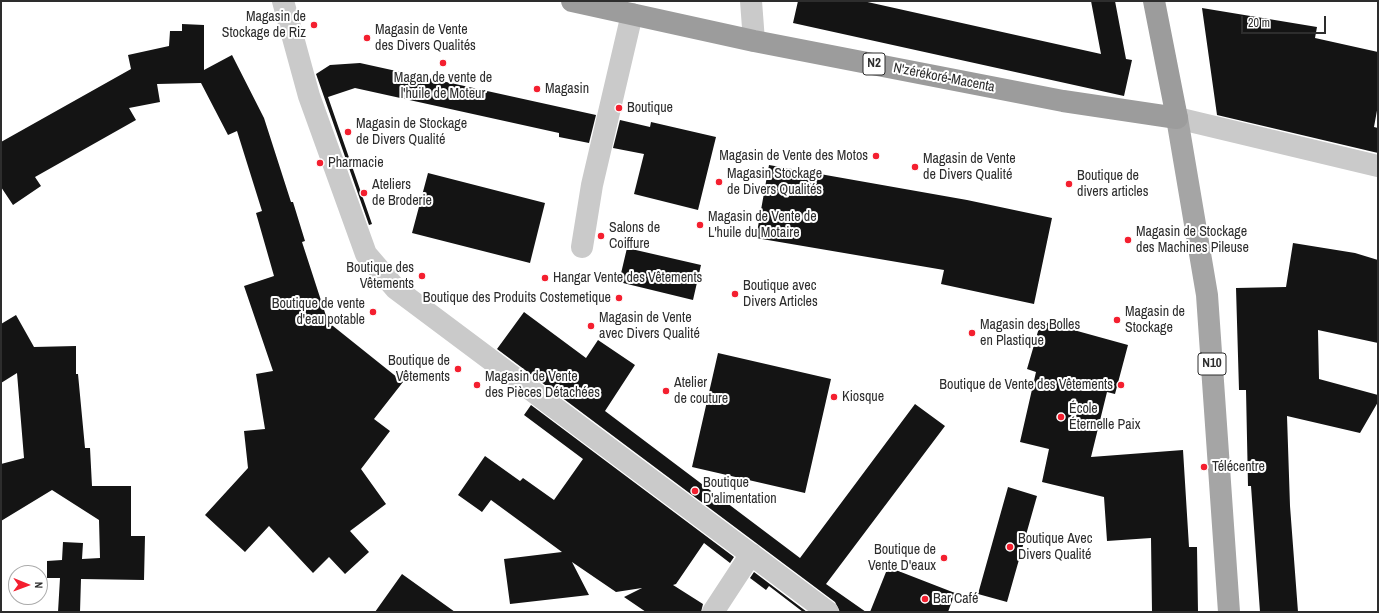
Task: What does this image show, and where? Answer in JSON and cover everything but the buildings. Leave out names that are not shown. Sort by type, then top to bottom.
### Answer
[{"type":"highway","name":"N'zérékoré-Macenta","points":[[572,1],[754,40],[1063,101],[1178,118]]},
{"type":"highway","points":[[1154,1],[1178,118]]},
{"type":"main road","name":"N10","points":[[1178,118],[1207,295],[1229,612]]},
{"type":"street","points":[[283,1],[309,96],[366,254],[396,289],[828,612]]},
{"type":"street","points":[[751,1],[754,40]]},
{"type":"street","points":[[582,247],[592,185],[632,14]]},
{"type":"street","points":[[1178,118],[1378,166]]},
{"type":"street","points":[[713,612],[751,554]]},
{"type":"place","name":"Magasin de Stockage de Riz","points":[[314,25]]},
{"type":"place","name":"Magasin de Vente des Divers Qualités","points":[[367,38]]},
{"type":"place","name":"Magan de vente de l'huile de Moteur","points":[[443,63]]},
{"type":"place","name":"Magasin","points":[[537,89]]},
{"type":"place","name":"Boutique","points":[[619,108]]},
{"type":"place","name":"Magasin de Stockage de Divers Qualité","points":[[348,132]]},
{"type":"place","name":"Magasin de Vente des Motos","points":[[876,156]]},
{"type":"place","name":"Pharmacie","points":[[320,163]]},
{"type":"place","name":"Magasin de Vente de Divers Qualité","points":[[915,167]]},
{"type":"place","name":"Magasin Stockage de Divers Qualités","points":[[719,182]]},
{"type":"place","name":"Boutique de divers articles","points":[[1069,184]]},
{"type":"place","name":"Ateliers de Broderie","points":[[364,193]]},
{"type":"place","name":"Magasin de Vente de L'huile du Motaire","points":[[700,225]]},
{"type":"place","name":"Salons de Coiffure","points":[[601,236]]},
{"type":"place","name":"Magasin de Stockage des Machines Pileuse","points":[[1128,240]]},
{"type":"place","name":"Boutique des Vêtements","points":[[422,276]]},
{"type":"place","name":"Hangar Vente des Vêtements","points":[[545,278]]},
{"type":"place","name":"Boutique avec Divers Articles","points":[[735,294]]},
{"type":"place","name":"Boutique des Produits Costemetique","points":[[619,298]]},
{"type":"place","name":"Boutique de vente d'eau potable","points":[[373,312]]},
{"type":"place","name":"Magasin de Stockage","points":[[1117,320]]},
{"type":"place","name":"Magasin de Vente avec Divers Qualité","points":[[591,326]]},
{"type":"place","name":"Magasin des Bolles en Plastique","points":[[972,333]]},
{"type":"place","name":"Boutique de Vêtements","points":[[458,369]]},
{"type":"place","name":"Magasin de Vente des Pièces Détachées","points":[[477,385]]},
{"type":"place","name":"Boutique de Vente des Vêtements","points":[[1121,385]]},
{"type":"place","name":"Atelier de couture","points":[[666,391]]},
{"type":"place","name":"Kiosque","points":[[834,397]]},
{"type":"place","name":"École Éternelle Paix","points":[[1061,417]]},
{"type":"place","name":"Télécentre","points":[[1204,467]]},
{"type":"place","name":"Boutique D'alimentation","points":[[695,491]]},
{"type":"place","name":"Boutique Avec Divers Qualité","points":[[1010,547]]},
{"type":"place","name":"Boutique de Vente D'eaux","points":[[944,558]]},
{"type":"place","name":"Bar Café","points":[[925,599]]}]
